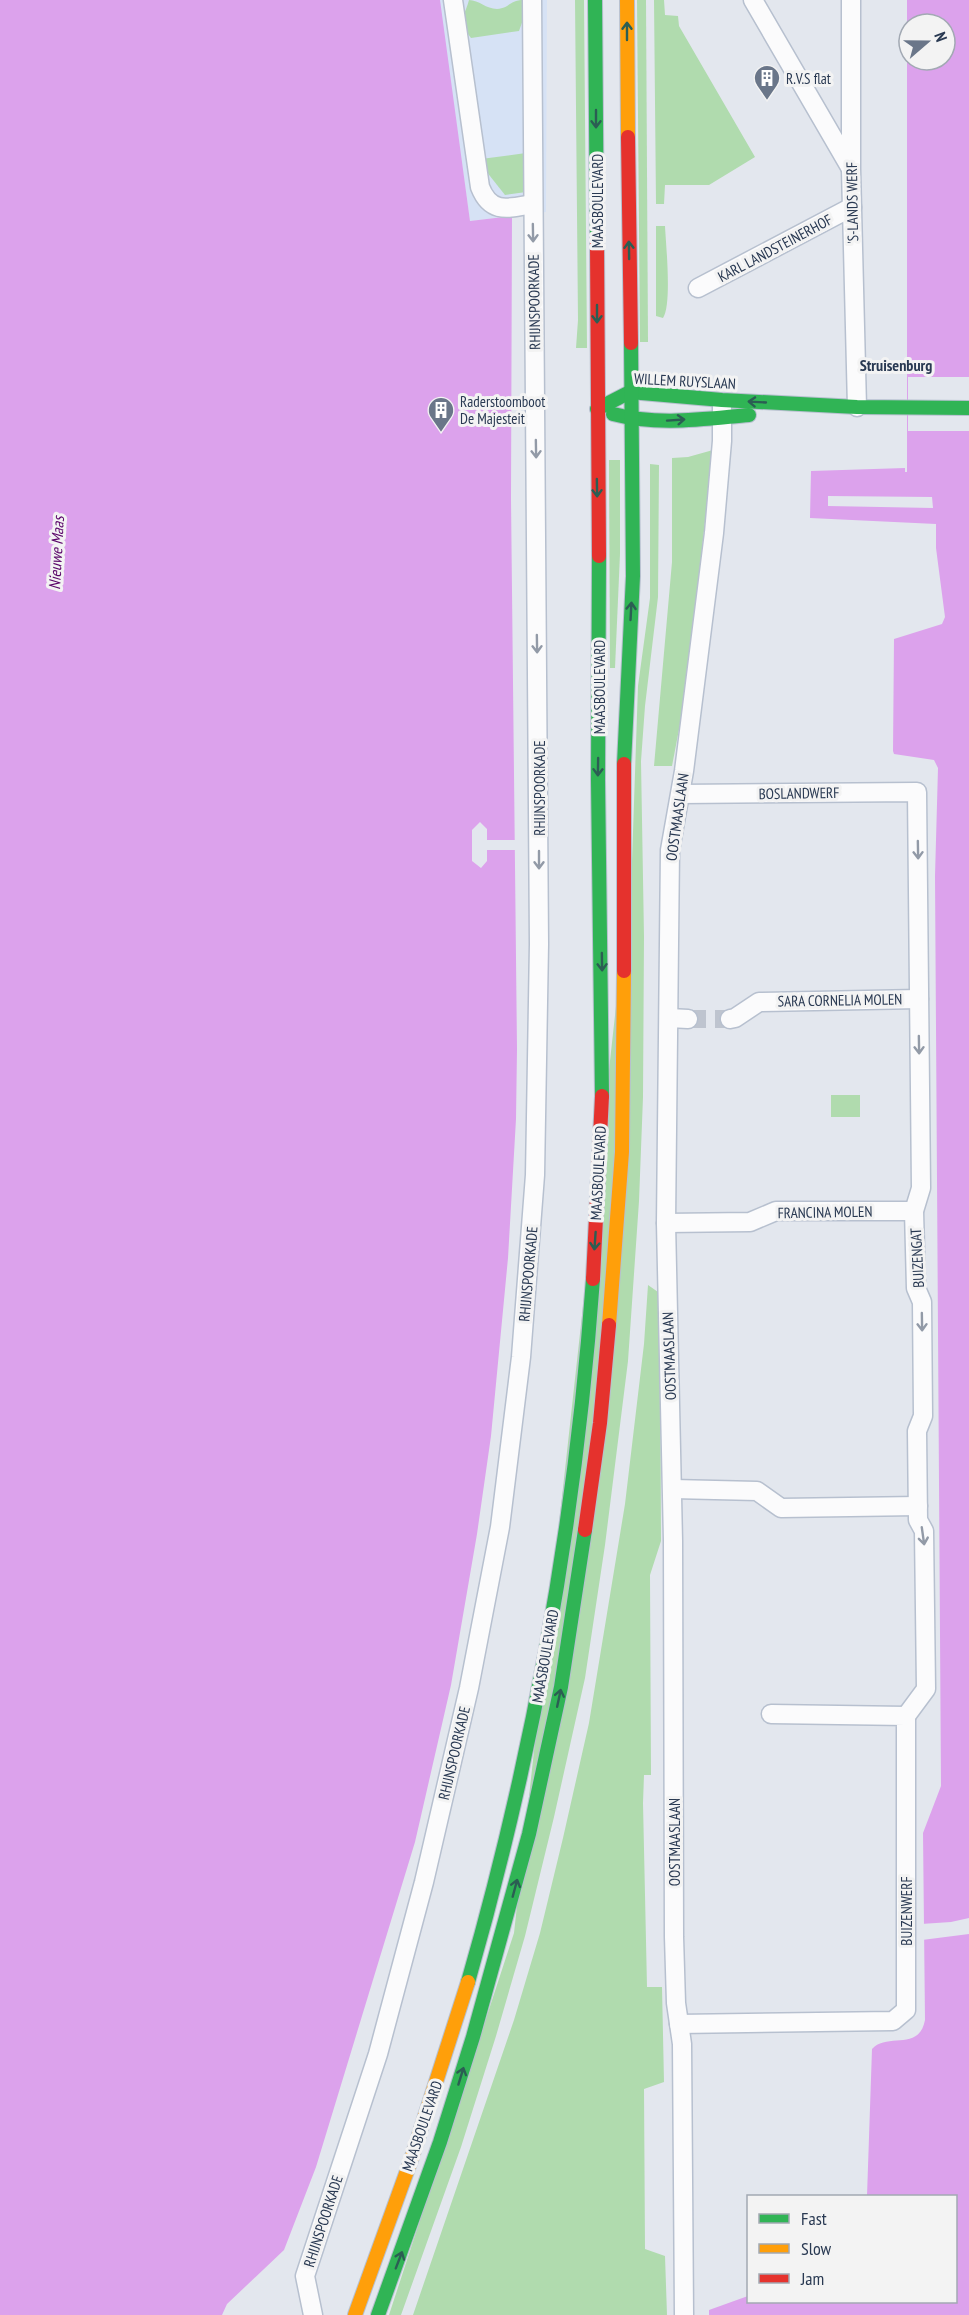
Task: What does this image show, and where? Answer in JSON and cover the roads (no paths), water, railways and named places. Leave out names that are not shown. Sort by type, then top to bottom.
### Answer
[{"type":"main road","name":"MAASBOULEVARD","points":[[355,2315],[432,2098],[503,1854],[540,1684],[570,1492],[592,1286],[601,1130],[602,972],[598,797],[595,0]]},
{"type":"main road","name":"MAASBOULEVARD","points":[[378,2315],[440,2142],[473,2037],[526,1845],[561,1687],[593,1479],[609,1345],[622,1152],[624,976],[622,795],[633,576],[627,0]]},
{"type":"main road","name":"WILLEM RUYSLAAN","points":[[597,409],[630,392],[722,408],[969,408]]},
{"type":"main road","name":"WILLEM RUYSLAAN","points":[[597,409],[631,420],[664,421],[722,408]]},
{"type":"street","points":[[453,0],[480,187],[486,200],[501,208],[534,204]]},
{"type":"street","name":"RHIJNSPOORKADE","points":[[313,2315],[305,2276],[378,2054],[424,1882],[459,1732],[500,1527],[521,1357],[535,1175],[539,944],[532,0]]},
{"type":"street","points":[[753,0],[851,169]]},
{"type":"street","name":"'S-LANDS WERF","points":[[851,0],[851,169],[857,407]]},
{"type":"street","name":"KARL LANDSTEINERHOF","points":[[698,288],[852,207]]},
{"type":"street","name":"OOSTMAASLAAN","points":[[684,2315],[682,2052],[676,2003],[674,1937],[672,1489],[666,1223],[670,850],[681,794],[714,533],[722,441],[722,408]]},
{"type":"street","name":"BOSLANDWERF","points":[[681,794],[917,792]]},
{"type":"street","name":"BUIZENGAT","points":[[906,1716],[926,1689],[924,1531],[918,1520],[917,1431],[923,1416],[922,1302],[916,1288],[914,1211],[921,1188],[917,792]]},
{"type":"street","name":"SARA CORNELIA MOLEN","points":[[730,1018],[735,1018],[759,1002],[919,999]]},
{"type":"street","points":[[669,1018],[688,1018]]},
{"type":"street","name":"FRANCINA MOLEN","points":[[666,1223],[750,1222],[776,1211],[914,1211]]},
{"type":"street","points":[[672,1489],[757,1491],[781,1508],[918,1506]]},
{"type":"street","points":[[771,1714],[906,1716]]},
{"type":"street","name":"BUIZENWERF","points":[[679,2024],[893,2021],[906,2010],[906,1716]]},
{"type":"water","name":"Nieuwe Maas","points":[[0,0],[440,0],[470,221],[512,216],[511,499],[516,1119],[508,1258],[491,1436],[451,1685],[415,1842],[316,2167],[284,2250],[227,2304],[222,2315],[0,2315]]},
{"type":"water","points":[[907,0],[969,0],[969,2315],[709,2315],[709,2310],[747,2296],[747,2303],[957,2303],[957,2195],[867,2195],[872,2049],[878,2044],[916,2036],[922,2030],[925,2020],[923,1833],[941,1786],[935,876],[938,768],[934,760],[894,754],[893,751],[894,639],[942,624],[945,617],[936,548],[936,524],[810,518],[811,471],[905,468],[907,472],[907,72],[957,72],[957,12],[907,12]],"holes":[[[828,496],[932,497],[933,508],[828,506]]]},
{"type":"tunnel","points":[[688,1019],[730,1019]]},
{"type":"place","name":"R.V.S flat","points":[[767,101]]},
{"type":"place","name":"Raderstoomboot De Majesteit","points":[[441,433]]},
{"type":"district","name":"Struisenburg","points":[[896,365]]}]
